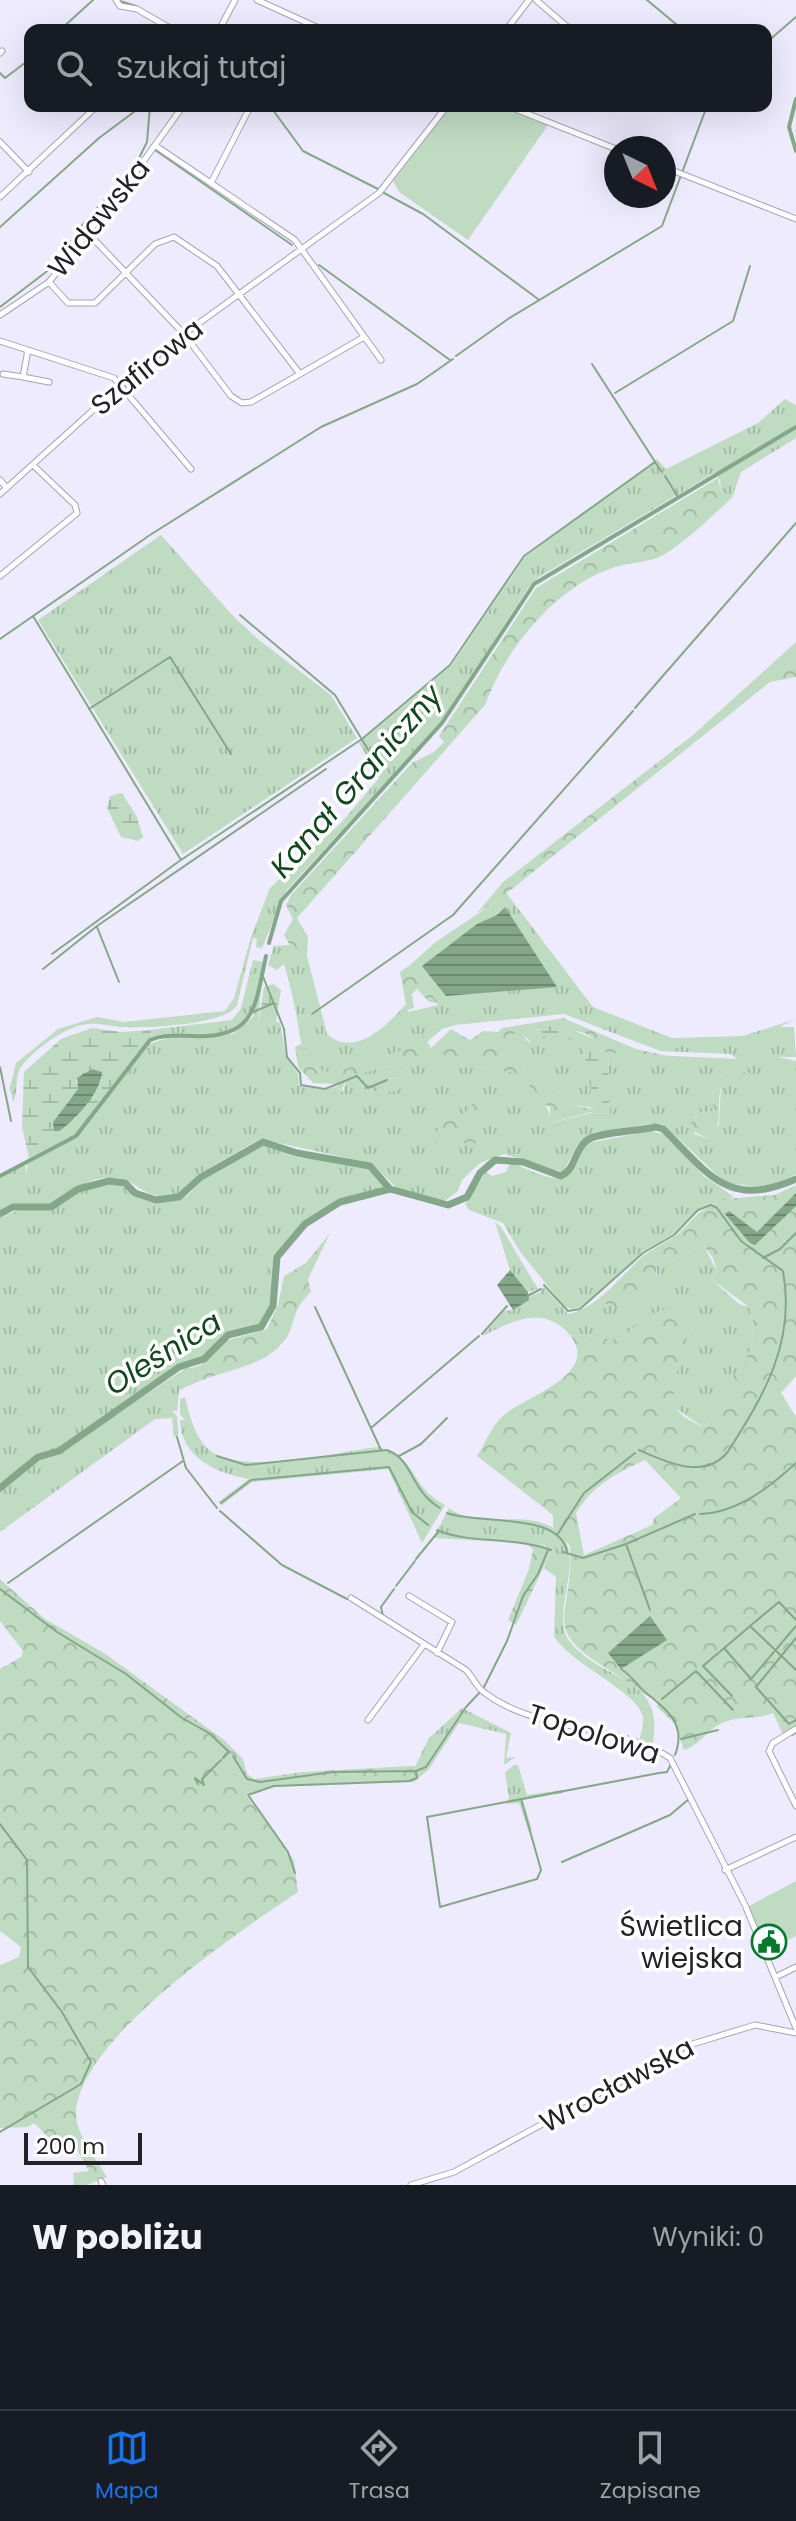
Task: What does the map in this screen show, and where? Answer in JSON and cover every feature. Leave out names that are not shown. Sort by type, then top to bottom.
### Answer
[{"type":"street","points":[[116,0],[120,6],[137,9],[158,24]]},
{"type":"street","points":[[222,24],[235,0]]},
{"type":"street","points":[[257,0],[310,24]]},
{"type":"street","points":[[511,24],[529,0]]},
{"type":"street","points":[[536,0],[564,24]]},
{"type":"street","points":[[0,197],[91,112]]},
{"type":"street","name":"Widawska","points":[[0,315],[49,282],[86,231],[156,146],[179,112]]},
{"type":"street","points":[[211,183],[247,112]]},
{"type":"street","name":"Szafirowa","points":[[0,494],[122,384],[184,334],[300,247],[379,193],[442,112]]},
{"type":"street","points":[[523,112],[604,144]]},
{"type":"street","points":[[0,142],[29,172]]},
{"type":"street","points":[[156,146],[264,217],[300,247],[381,360]]},
{"type":"street","points":[[676,171],[796,219]]},
{"type":"street","points":[[86,231],[184,334],[231,396],[242,403],[251,402],[364,337]]},
{"type":"street","points":[[49,282],[68,303],[95,303],[160,240],[174,237],[217,266],[300,374]]},
{"type":"street","points":[[0,341],[114,378],[191,469]]},
{"type":"street","points":[[23,377],[28,350]]},
{"type":"street","points":[[3,374],[49,382]]},
{"type":"street","points":[[0,576],[77,513],[72,501],[33,465]]},
{"type":"street","points":[[0,480],[7,488]]},
{"type":"street","points":[[409,1596],[452,1622],[437,1653]]},
{"type":"street","name":"Topolowa","points":[[351,1598],[423,1646],[469,1672],[482,1691],[533,1716],[620,1738],[668,1756],[685,1783],[776,1977],[796,2031]]},
{"type":"street","points":[[368,1720],[423,1646]]},
{"type":"street","points":[[796,1729],[770,1746],[796,1806]]},
{"type":"street","points":[[725,1870],[796,1837]]},
{"type":"street","points":[[776,1977],[796,1967]]},
{"type":"street","name":"Wrocławska","points":[[411,2185],[447,2175],[686,2046],[755,2025],[796,2031]]},
{"type":"green space","points":[[446,112],[516,112],[548,125],[468,240],[399,192],[393,181]]},
{"type":"green space","points":[[785,399],[796,405],[796,438],[741,472],[732,498],[721,491],[720,480],[714,473],[539,577],[528,588],[440,724],[286,891],[262,948],[256,947],[257,939],[253,938],[237,1005],[230,1012],[203,1021],[168,1026],[93,1024],[65,1031],[33,1054],[21,1067],[13,1102],[10,1088],[16,1063],[58,1029],[97,1017],[124,1022],[225,1011],[234,998],[251,937],[270,888],[342,822],[379,778],[359,743],[452,665],[525,557],[657,459],[666,469],[758,423]]},
{"type":"green space","points":[[718,478],[721,491],[732,498],[683,541],[659,557],[618,566],[591,577],[570,590],[534,623],[505,663],[485,705],[297,918],[308,937],[307,956],[292,949],[284,935],[293,919],[286,905],[291,895],[412,763],[434,752],[444,742],[439,736],[536,588]]},
{"type":"green space","points":[[161,535],[233,616],[331,695],[357,738],[183,854],[38,620]]},
{"type":"green space","points":[[796,642],[796,677],[770,682],[497,901],[477,913],[503,882],[693,735]]},
{"type":"green space","points":[[122,793],[137,817],[143,837],[138,841],[121,837],[107,808],[110,796]]},
{"type":"green space","points":[[505,891],[593,1007],[672,1038],[743,1036],[796,1019],[779,1027],[794,1027],[796,1057],[778,1057],[796,1061],[796,1174],[769,1188],[726,1183],[662,1125],[651,1124],[596,1132],[578,1144],[563,1172],[504,1154],[480,1163],[462,1180],[458,1191],[446,1200],[438,1200],[398,1189],[371,1163],[260,1139],[200,1173],[178,1195],[158,1196],[123,1180],[104,1178],[88,1182],[54,1203],[20,1205],[0,1211],[0,1177],[25,1164],[27,1175],[27,1162],[80,1133],[149,1044],[168,1038],[233,1034],[253,1017],[261,988],[258,1023],[280,1023],[286,1056],[298,1074],[299,1085],[324,1090],[338,1086],[340,1092],[344,1090],[346,1079],[350,1078],[368,1092],[398,1091],[404,1079],[386,1078],[370,1088],[364,1072],[441,1052],[460,1066],[526,1074],[531,1087],[547,1107],[551,1123],[591,1113],[610,1114],[608,1053],[738,1059],[730,1054],[660,1051],[564,1014],[455,1025],[442,1029],[425,1044],[424,1037],[412,1047],[333,1073],[313,1066],[300,1039],[284,964],[277,970],[268,965],[274,946],[289,945],[307,956],[327,1034],[338,1041],[360,1041],[381,1029],[406,1004],[408,1012],[438,1005],[410,965],[437,941],[497,901]],"holes":[[[726,1072],[743,1073],[721,1087],[719,1124],[710,1139],[694,1134],[694,1118],[700,1113],[713,1111],[714,1081]]]},
{"type":"green space","points":[[253,960],[263,962],[255,1003],[240,1026],[207,1035],[152,1037],[150,1030],[232,1020],[241,1008]]},
{"type":"green space","points":[[410,965],[438,1003],[429,1002],[417,989],[412,994],[414,1008],[407,1010],[400,972]]},
{"type":"green space","points":[[273,984],[281,990],[276,1021],[258,1024],[264,987]]},
{"type":"green space","points":[[563,1018],[636,1049],[668,1056],[608,1053],[602,1051],[590,1036],[574,1030],[536,1029],[543,1036],[554,1035],[562,1040],[533,1045],[522,1033],[512,1034],[501,1056],[506,1064],[539,1075],[546,1086],[564,1095],[570,1105],[599,1110],[550,1123],[550,1107],[535,1100],[525,1074],[460,1066],[441,1053],[423,1060],[364,1072],[370,1087],[386,1078],[405,1079],[398,1091],[368,1092],[350,1078],[346,1079],[341,1092],[337,1084],[313,1083],[298,1067],[295,1047],[301,1044],[316,1069],[333,1073],[411,1047],[411,1043],[422,1034],[431,1048],[451,1029],[470,1040],[483,1031],[498,1032],[502,1028]]},
{"type":"green space","points":[[560,1024],[598,1041],[602,1051],[608,1053],[610,1114],[591,1113],[597,1110],[589,1107],[591,1091],[582,1041],[536,1035],[532,1031]]},
{"type":"green space","points":[[92,1028],[121,1032],[150,1030],[152,1037],[76,1134],[29,1158],[22,1127],[24,1072],[61,1039]],"holes":[[[92,1069],[102,1080],[75,1119],[53,1122],[78,1089],[76,1080]]]},
{"type":"green space","points":[[522,1032],[528,1042],[560,1039],[554,1035],[582,1041],[591,1091],[589,1107],[570,1105],[564,1095],[546,1086],[539,1075],[506,1064],[501,1056],[512,1034]]},
{"type":"green space","points":[[726,1072],[752,1073],[721,1087],[717,1128],[710,1139],[690,1130],[690,1124],[700,1112],[713,1111],[714,1081]]},
{"type":"green space","points":[[479,1102],[486,1111],[476,1143],[435,1143],[433,1135],[440,1129],[429,1125],[430,1117],[422,1106],[433,1113],[464,1114],[472,1104]]},
{"type":"green space","points":[[651,1131],[663,1134],[704,1176],[734,1197],[698,1209],[673,1234],[643,1252],[581,1307],[572,1309],[564,1306],[521,1253],[503,1223],[469,1210],[465,1204],[486,1172],[492,1176],[506,1172],[510,1163],[558,1178],[574,1169],[588,1143]]},
{"type":"green space","points":[[265,1145],[299,1158],[331,1160],[371,1169],[386,1187],[341,1199],[300,1226],[276,1254],[269,1315],[261,1325],[252,1330],[224,1335],[206,1355],[179,1366],[59,1449],[39,1455],[0,1485],[0,1218],[21,1209],[55,1208],[81,1190],[108,1183],[125,1187],[144,1200],[171,1202],[187,1196],[207,1176]]},
{"type":"green space","points":[[796,1185],[796,1376],[781,1393],[796,1417],[796,1727],[783,1735],[773,1713],[735,1719],[717,1726],[684,1750],[674,1723],[657,1707],[658,1700],[591,1658],[567,1632],[564,1620],[570,1546],[553,1527],[553,1515],[477,1456],[501,1418],[570,1371],[576,1360],[577,1348],[569,1334],[621,1340],[646,1316],[677,1305],[694,1318],[674,1380],[674,1407],[684,1417],[704,1428],[717,1410],[721,1387],[738,1370],[749,1352],[753,1331],[749,1307],[712,1280],[717,1271],[713,1258],[703,1245],[672,1261],[666,1258],[656,1266],[657,1286],[640,1306],[619,1309],[606,1304],[606,1298],[644,1255],[677,1235],[700,1212],[724,1199],[775,1195]],"holes":[[[645,1460],[681,1498],[654,1518],[652,1525],[584,1555],[576,1513],[598,1487],[615,1475]]]},
{"type":"green space","points":[[495,1222],[538,1289],[528,1292],[510,1270]]},
{"type":"green space","points":[[330,1233],[308,1279],[311,1292],[299,1306],[284,1341],[254,1363],[193,1384],[192,1368],[201,1365],[222,1342],[267,1329],[278,1305],[284,1276],[306,1263]]},
{"type":"green space","points":[[703,1245],[717,1271],[712,1280],[739,1304],[749,1307],[753,1331],[745,1361],[722,1387],[717,1410],[704,1428],[674,1407],[674,1380],[694,1318],[646,1316],[621,1340],[569,1334],[559,1325],[538,1318],[516,1321],[483,1336],[504,1311],[513,1310],[527,1296],[540,1293],[544,1287],[568,1314],[579,1311],[600,1298],[644,1255],[606,1299],[619,1309],[640,1305],[657,1274],[656,1266],[666,1257],[672,1261]]},
{"type":"green space","points":[[186,1368],[192,1368],[193,1384],[179,1390],[177,1411],[172,1411],[177,1416],[178,1436],[174,1437],[172,1418],[155,1419],[0,1532],[0,1491],[41,1458],[63,1450]]},
{"type":"green space","points":[[185,1397],[201,1441],[212,1452],[227,1459],[268,1462],[377,1447],[400,1457],[424,1488],[445,1505],[422,1543],[388,1469],[252,1482],[222,1505],[218,1502],[249,1479],[213,1468],[194,1454],[182,1433],[180,1420],[185,1420],[180,1414],[180,1399]]},
{"type":"green space","points":[[449,1508],[474,1518],[543,1523],[555,1529],[565,1540],[570,1568],[563,1615],[564,1630],[570,1642],[584,1655],[642,1693],[651,1706],[654,1723],[652,1747],[639,1743],[643,1717],[639,1708],[618,1688],[563,1647],[554,1636],[556,1577],[544,1568],[550,1554],[544,1544],[527,1539],[525,1543],[433,1538]]},
{"type":"green space","points":[[526,1539],[540,1540],[550,1554],[516,1625],[508,1620],[529,1569],[533,1549],[525,1543]]},
{"type":"green space","points":[[0,1579],[45,1619],[104,1653],[224,1740],[243,1759],[247,1774],[254,1779],[302,1772],[429,1765],[429,1769],[414,1782],[271,1787],[246,1795],[294,1860],[298,1892],[167,1988],[105,2051],[85,2083],[76,2112],[82,2137],[107,2177],[87,2185],[74,2185],[73,2173],[89,2171],[72,2141],[56,2145],[34,2123],[28,2127],[0,2128],[0,1965],[19,1957],[21,1947],[0,1931],[0,1669],[21,1657],[23,1651],[0,1621]]},
{"type":"green space","points":[[462,1708],[511,1733],[506,1758],[516,1757],[504,1765],[506,1734],[459,1723],[429,1769],[429,1765],[415,1767],[429,1738]]},
{"type":"green space","points":[[518,1765],[527,1795],[562,1790],[563,1793],[523,1800],[532,1830],[529,1833],[519,1803],[505,1804],[509,1798],[505,1772]]},
{"type":"green space","points":[[796,1881],[796,1936],[768,1950],[747,1907]]},
{"type":"shaded area","points":[[505,907],[557,987],[446,996],[422,966]]},
{"type":"shaded area","points":[[92,1069],[102,1072],[93,1096],[72,1120],[59,1131],[54,1131],[53,1122],[78,1089],[77,1078]]},
{"type":"shaded area","points":[[796,1193],[796,1206],[755,1245],[725,1214],[729,1211],[757,1232]]},
{"type":"shaded area","points":[[510,1270],[528,1292],[529,1300],[513,1310],[497,1285]]},
{"type":"shaded area","points":[[650,1616],[667,1640],[621,1669],[608,1653]]},
{"type":"waterway","points":[[67,24],[93,0]]},
{"type":"waterway","points":[[647,0],[676,24]]},
{"type":"waterway","points":[[120,1],[136,6]]},
{"type":"waterway","points":[[772,38],[796,17]]},
{"type":"waterway","points":[[0,73],[5,78],[24,64]]},
{"type":"waterway","name":"Kanał Graniczny","points":[[796,99],[789,127],[796,151]]},
{"type":"waterway","points":[[0,227],[99,138],[134,112]]},
{"type":"waterway","points":[[0,307],[54,266],[83,224],[135,166],[147,142],[150,112]]},
{"type":"waterway","points":[[274,112],[303,151],[378,189]]},
{"type":"waterway","points":[[456,356],[508,319],[662,226],[705,112]]},
{"type":"waterway","points":[[155,150],[292,245]]},
{"type":"waterway","points":[[384,193],[423,214],[538,299]]},
{"type":"waterway","points":[[319,265],[450,360]]},
{"type":"waterway","points":[[615,393],[733,321],[750,266]]},
{"type":"waterway","points":[[0,639],[150,535],[321,427],[417,384],[453,359]]},
{"type":"waterway","points":[[592,364],[661,471]]},
{"type":"waterway","name":"Kanał Graniczny","points":[[269,943],[281,901],[442,723],[534,584],[796,427]]},
{"type":"waterway","points":[[52,954],[178,862],[362,739],[450,665],[524,556],[655,462]]},
{"type":"waterway","points":[[665,476],[678,497]]},
{"type":"waterway","points":[[635,708],[796,523]]},
{"type":"waterway","points":[[240,615],[335,695],[378,766]]},
{"type":"waterway","points":[[33,616],[181,860]]},
{"type":"waterway","points":[[89,709],[170,657],[231,754]]},
{"type":"waterway","points":[[312,1014],[453,915],[633,711]]},
{"type":"waterway","points":[[43,969],[97,926],[326,769]]},
{"type":"waterway","points":[[97,927],[119,982]]},
{"type":"waterway","name":"Kanał Graniczny","points":[[0,1176],[76,1136],[150,1040],[166,1036],[214,1035],[241,1025],[255,1004],[266,956]]},
{"type":"waterway","points":[[262,974],[284,1029],[287,1057],[300,1073],[301,1085],[325,1089],[357,1076],[368,1088],[387,1080]]},
{"type":"waterway","points":[[253,1012],[274,1003]]},
{"type":"waterway","points":[[0,1067],[11,1121]]},
{"type":"waterway","points":[[0,1214],[13,1207],[51,1207],[78,1189],[109,1181],[125,1183],[135,1193],[156,1200],[179,1197],[201,1177],[263,1142],[297,1153],[370,1166],[390,1189],[448,1205],[467,1197],[480,1173],[495,1160],[523,1162],[561,1176],[570,1169],[582,1145],[591,1138],[656,1127],[663,1129],[707,1172],[736,1188],[773,1188],[796,1179]]},
{"type":"waterway","name":"Oleśnica","points":[[0,1488],[38,1457],[59,1451],[179,1367],[204,1359],[228,1335],[261,1327],[273,1306],[277,1257],[305,1224],[340,1202],[390,1189]]},
{"type":"waterway","points":[[544,1285],[568,1311],[580,1309],[643,1253],[674,1235],[698,1210],[711,1205],[717,1208],[741,1241],[783,1271],[786,1297],[781,1345],[764,1389],[727,1453],[707,1466],[696,1467],[672,1463],[639,1450]]},
{"type":"waterway","points":[[763,1258],[780,1249],[796,1233]]},
{"type":"waterway","points":[[527,1296],[541,1289]]},
{"type":"waterway","points":[[482,1334],[507,1306]]},
{"type":"waterway","points":[[315,1307],[381,1450]]},
{"type":"waterway","points":[[371,1428],[479,1336]]},
{"type":"waterway","points":[[399,1456],[421,1444],[447,1418]]},
{"type":"waterway","points":[[177,1437],[186,1468],[217,1508]]},
{"type":"waterway","points":[[217,1456],[246,1465],[387,1450],[402,1461],[422,1492],[440,1508]]},
{"type":"waterway","points":[[557,1535],[584,1493],[635,1453]]},
{"type":"waterway","points":[[8,1583],[183,1461]]},
{"type":"waterway","points":[[700,1514],[714,1513],[740,1504],[796,1463]]},
{"type":"waterway","points":[[221,1503],[251,1480],[389,1467],[412,1512],[428,1525]]},
{"type":"waterway","points":[[220,1511],[282,1565],[347,1599]]},
{"type":"waterway","points":[[447,1513],[535,1525],[562,1540],[567,1553]]},
{"type":"waterway","points":[[650,1610],[626,1544],[695,1514]]},
{"type":"waterway","points":[[437,1530],[463,1537],[521,1543],[551,1550]]},
{"type":"waterway","points":[[416,1559],[438,1532]]},
{"type":"waterway","points":[[563,1552],[583,1558],[626,1544]]},
{"type":"waterway","points":[[233,1756],[247,1779],[260,1782],[333,1772],[416,1771],[426,1767],[466,1707],[483,1689],[507,1641],[523,1596],[538,1574],[548,1550]]},
{"type":"waterway","points":[[396,1586],[415,1561]]},
{"type":"waterway","points":[[0,1589],[57,1632],[126,1674],[182,1718],[209,1733],[229,1752],[223,1758]]},
{"type":"waterway","points":[[383,1616],[381,1607],[394,1589]]},
{"type":"waterway","points":[[796,1620],[779,1602],[750,1626],[796,1670]]},
{"type":"waterway","points":[[724,1648],[751,1679],[796,1626]]},
{"type":"waterway","points":[[732,1696],[703,1666],[749,1627]]},
{"type":"waterway","points":[[796,1638],[756,1687],[789,1724],[796,1720]]},
{"type":"waterway","points":[[621,1669],[673,1719],[678,1735],[675,1755]]},
{"type":"waterway","points":[[662,1699],[696,1671],[733,1710]]},
{"type":"waterway","points":[[681,1739],[718,1730]]},
{"type":"waterway","points":[[792,1735],[796,1733]]},
{"type":"waterway","points":[[198,1784],[195,1778],[204,1785],[202,1779],[221,1760]]},
{"type":"waterway","points":[[521,1799],[541,1870],[537,1879],[440,1907],[427,1817],[659,1773],[667,1772],[671,1764]]},
{"type":"waterway","points":[[295,1873],[288,1852],[248,1795],[274,1786],[409,1781],[417,1778],[416,1772]]},
{"type":"waterway","points":[[562,1862],[670,1815],[689,1799]]},
{"type":"waterway","points":[[0,1824],[27,1860],[28,1967],[62,2012],[91,2062],[81,2084],[0,2132]]},
{"type":"place","name":"Świetlica wiejska","points":[[769,1942]]}]
